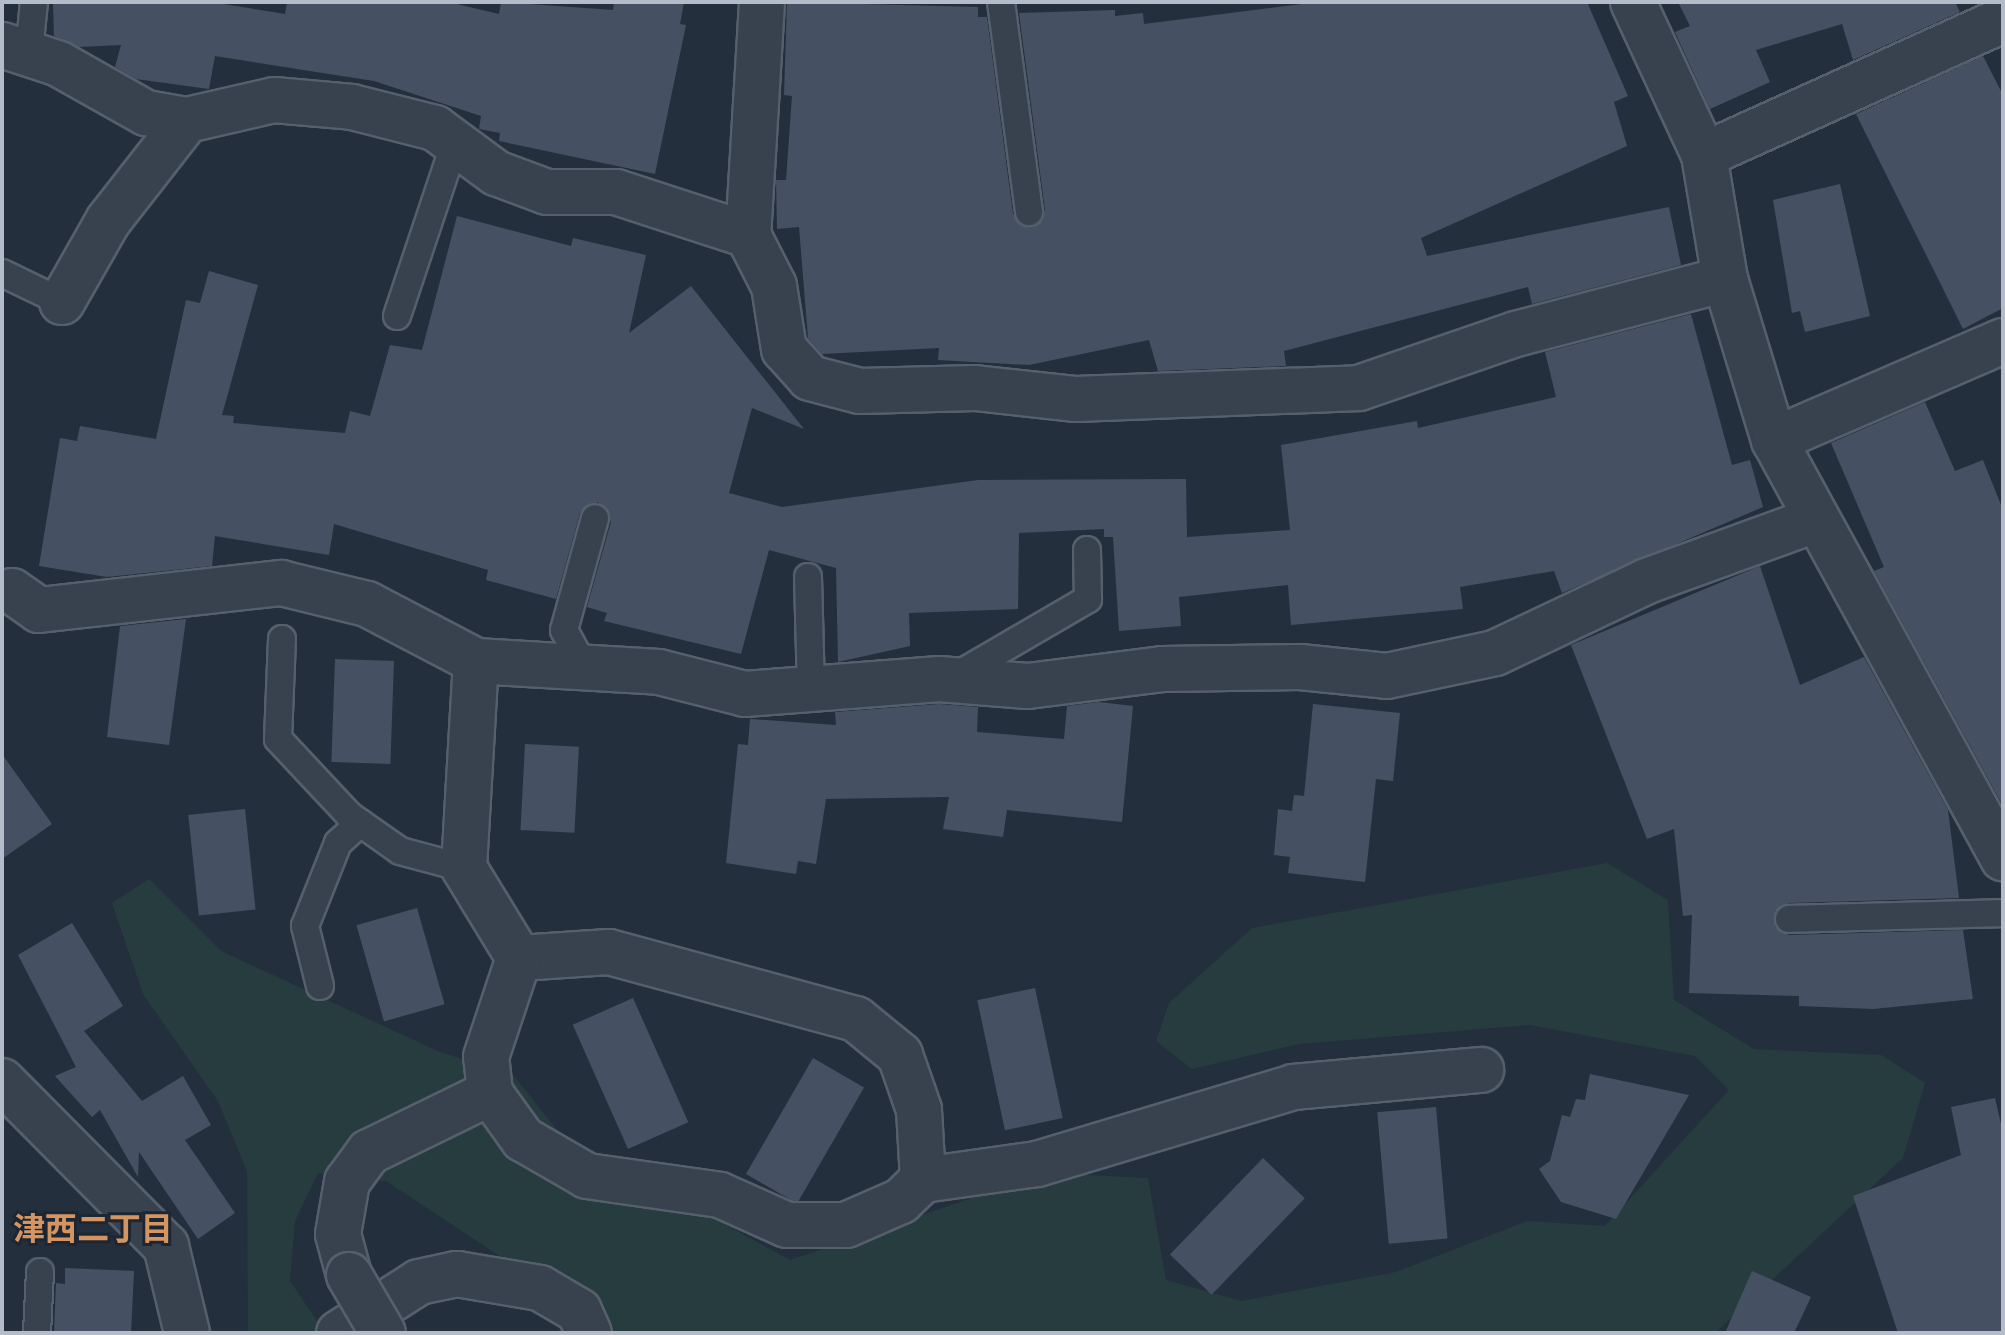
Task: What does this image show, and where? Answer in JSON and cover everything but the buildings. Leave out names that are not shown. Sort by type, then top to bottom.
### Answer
[{"type":"street","points":[[762,2],[748,235],[774,286],[784,349],[810,378],[860,391],[975,388],[1076,399],[1359,388],[1516,334],[1725,279]]},
{"type":"street","points":[[1633,2],[1704,155],[1725,279],[1774,440],[1815,520],[2003,858]]},
{"type":"street","points":[[1704,155],[2003,20]]},
{"type":"street","points":[[16,48],[146,113],[187,120],[274,100],[352,107],[435,128],[496,173],[547,192],[616,192],[748,235]]},
{"type":"street","points":[[62,302],[108,221],[187,120]]},
{"type":"street","points":[[1774,440],[2003,341]]},
{"type":"street","points":[[7,585],[39,610],[281,583],[367,604],[476,661],[659,672],[745,694],[949,680],[1028,686],[1162,669],[1300,667],[1387,676],[1495,653],[1647,581],[1815,520]]},
{"type":"street","points":[[476,661],[464,868],[519,958],[486,1057],[490,1093],[523,1139],[552,1161],[587,1176],[720,1195],[787,1225],[846,1225],[901,1201],[923,1180],[1037,1164],[1293,1087],[1481,1070]]},
{"type":"street","points":[[519,958],[609,952],[856,1019],[900,1055],[919,1110],[923,1180]]},
{"type":"street","points":[[2,1081],[166,1246],[187,1333]]},
{"type":"street","points":[[383,1333],[349,1275],[339,1206],[369,1152],[490,1093]]},
{"type":"street","points":[[339,1333],[419,1282],[457,1274],[540,1288],[579,1311],[589,1333]]},
{"type":"lane","points":[[16,48],[34,2]]},
{"type":"lane","points":[[1001,2],[1029,212]]},
{"type":"lane","points":[[397,316],[455,143]]},
{"type":"lane","points":[[2,273],[62,302]]},
{"type":"lane","points":[[584,667],[564,630],[595,518]]},
{"type":"lane","points":[[949,680],[1088,599],[1087,550]]},
{"type":"lane","points":[[808,577],[811,690]]},
{"type":"lane","points":[[282,639],[278,739],[360,823],[400,851],[464,868]]},
{"type":"lane","points":[[320,986],[305,926],[338,843],[360,823]]},
{"type":"lane","points":[[1789,919],[2003,913]]},
{"type":"lane","points":[[37,1333],[40,1272]]},
{"type":"green space","points":[[1607,863],[1668,900],[1674,1000],[1754,1049],[1881,1055],[1925,1083],[1903,1158],[1715,1333],[616,1333],[386,1181],[318,1173],[295,1221],[290,1281],[325,1333],[248,1333],[247,1171],[218,1101],[143,994],[112,903],[149,879],[221,951],[440,1052],[513,1075],[561,1135],[790,1260],[1045,1173],[1148,1178],[1166,1280],[1241,1301],[1396,1272],[1527,1221],[1605,1226],[1729,1090],[1695,1056],[1530,1025],[1299,1044],[1192,1069],[1156,1041],[1169,1003],[1252,928]]},
{"type":"district","name":"津西二丁目","points":[[93,1227]]}]
